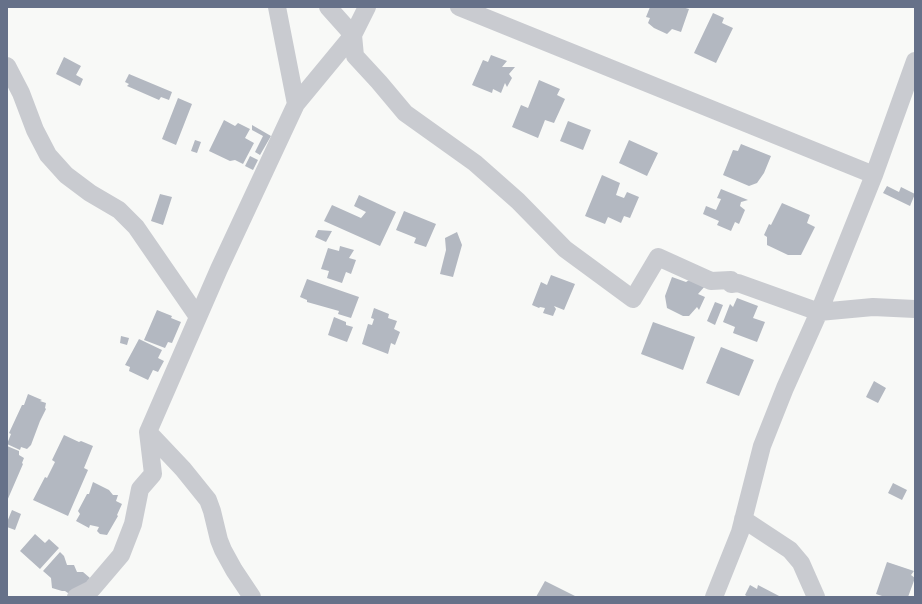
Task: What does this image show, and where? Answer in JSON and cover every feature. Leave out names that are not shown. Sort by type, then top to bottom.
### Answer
[{"type":"street","points":[[277,7],[296,104]]},
{"type":"street","points":[[328,7],[353,35],[356,56],[380,82],[405,113],[475,163],[518,201],[565,249],[633,299],[658,257],[711,281],[731,280],[731,284],[738,283],[819,312],[873,307],[915,309]]},
{"type":"street","points":[[76,597],[92,589],[121,555],[133,524],[140,489],[153,474],[148,432],[198,316],[296,104],[353,35],[367,7]]},
{"type":"street","points":[[459,7],[874,175]]},
{"type":"street","points":[[714,597],[740,532],[762,446],[785,388],[819,312],[874,175],[915,61]]},
{"type":"street","points":[[7,66],[21,93],[48,155],[66,175],[90,193],[119,210],[136,227],[198,316]]},
{"type":"street","points":[[148,432],[183,468],[208,500],[221,545],[234,570],[252,597]]},
{"type":"street","points":[[743,519],[790,550],[801,563],[816,597]]},
{"type":"building","points":[[650,7],[682,7],[689,9],[681,32],[672,29],[667,34],[654,28],[648,23],[650,18],[646,17]]},
{"type":"building","points":[[713,13],[724,18],[722,23],[733,28],[716,63],[694,53]]},
{"type":"building","points":[[491,55],[507,61],[502,67],[515,67],[509,74],[512,78],[507,87],[505,83],[501,93],[493,89],[492,93],[472,85],[483,60],[488,62]]},
{"type":"building","points":[[64,57],[81,66],[76,75],[83,79],[80,86],[56,74]]},
{"type":"building","points":[[129,74],[172,92],[169,100],[161,97],[159,100],[127,86],[129,84],[125,82]]},
{"type":"building","points":[[539,80],[560,89],[557,95],[565,99],[554,123],[545,120],[538,138],[512,127],[521,105],[528,108]]},
{"type":"building","points":[[178,98],[192,104],[176,145],[162,139]]},
{"type":"building","points":[[224,120],[235,126],[238,123],[250,129],[245,138],[254,143],[243,164],[235,160],[230,161],[209,151]]},
{"type":"building","points":[[568,121],[591,130],[583,150],[560,141]]},
{"type":"building","points":[[252,125],[271,136],[260,155],[255,152],[263,136],[252,130]]},
{"type":"building","points":[[195,140],[201,142],[197,153],[191,151]]},
{"type":"building","points":[[629,140],[658,153],[647,176],[619,163]]},
{"type":"building","points":[[741,144],[771,156],[764,173],[757,183],[749,186],[723,175],[733,150],[738,151]]},
{"type":"building","points":[[250,156],[258,160],[253,170],[245,166]]},
{"type":"building","points":[[602,175],[620,183],[616,195],[624,198],[627,192],[639,197],[630,218],[624,216],[621,223],[608,217],[605,224],[585,216]]},
{"type":"building","points":[[887,186],[899,192],[901,187],[915,194],[910,206],[883,193]]},
{"type":"building","points":[[721,189],[748,200],[741,202],[740,206],[745,210],[739,224],[735,222],[731,231],[717,225],[719,221],[703,214],[706,206],[716,210],[721,199],[717,198]]},
{"type":"building","points":[[160,194],[172,197],[163,225],[151,221]]},
{"type":"building","points":[[359,195],[396,212],[380,246],[324,221],[332,205],[361,218],[366,212],[354,206]]},
{"type":"building","points":[[782,203],[810,215],[807,223],[815,227],[801,255],[788,255],[767,245],[767,237],[764,235]]},
{"type":"building","points":[[404,211],[436,224],[426,247],[414,243],[416,238],[396,230]]},
{"type":"building","points":[[318,230],[332,231],[326,242],[315,237]]},
{"type":"building","points":[[457,232],[462,245],[453,277],[440,274],[446,250],[445,238]]},
{"type":"building","points":[[340,246],[354,250],[349,258],[356,260],[351,274],[346,272],[342,283],[327,278],[329,271],[321,269],[328,248],[339,251]]},
{"type":"building","points":[[551,275],[575,284],[564,310],[554,306],[556,309],[553,316],[543,313],[545,308],[539,308],[532,305],[541,282],[547,285]]},
{"type":"building","points":[[672,277],[686,282],[689,280],[706,285],[698,294],[705,297],[699,310],[697,307],[689,316],[683,316],[667,308],[665,296]]},
{"type":"building","points":[[307,279],[359,297],[351,318],[338,314],[339,311],[307,302],[307,300],[300,297]]},
{"type":"building","points":[[737,298],[758,306],[753,318],[765,322],[757,342],[733,333],[735,327],[723,322],[730,304],[733,307]]},
{"type":"building","points":[[715,302],[723,305],[715,325],[707,321]]},
{"type":"building","points":[[374,308],[389,314],[388,318],[397,321],[394,329],[400,332],[395,345],[391,343],[388,354],[362,344],[368,324],[372,325],[374,319],[371,318]]},
{"type":"building","points":[[157,310],[172,316],[171,318],[181,322],[172,343],[168,342],[165,348],[144,340]]},
{"type":"building","points":[[334,317],[346,322],[346,325],[353,327],[347,342],[328,335]]},
{"type":"building","points":[[653,322],[695,337],[683,370],[641,354]]},
{"type":"building","points":[[121,336],[129,338],[127,345],[120,343]]},
{"type":"building","points":[[139,339],[162,350],[158,358],[164,361],[158,372],[153,370],[148,380],[129,371],[130,367],[125,365]]},
{"type":"building","points":[[721,347],[754,360],[739,396],[706,383]]},
{"type":"building","points":[[874,381],[886,388],[878,403],[866,397]]},
{"type":"building","points":[[28,394],[46,403],[46,409],[31,445],[27,449],[21,447],[20,450],[7,444],[11,434],[9,433],[22,405],[24,405]]},
{"type":"building","points":[[64,435],[79,442],[81,441],[93,446],[84,468],[88,470],[68,516],[33,500],[55,462],[52,460]]},
{"type":"building","points":[[7,446],[19,451],[19,455],[24,458],[23,464],[7,501]]},
{"type":"building","points":[[93,482],[109,490],[113,495],[118,495],[116,501],[122,504],[117,515],[118,516],[107,535],[100,534],[97,531],[99,527],[90,525],[89,528],[76,521],[80,514],[78,511],[87,494],[89,494]]},
{"type":"building","points":[[893,483],[907,490],[902,500],[888,493]]},
{"type":"building","points":[[12,510],[21,514],[15,530],[7,527],[7,522]]},
{"type":"building","points":[[35,534],[45,543],[49,539],[59,548],[40,569],[20,551]]},
{"type":"building","points":[[60,552],[64,556],[67,565],[74,565],[77,572],[83,572],[90,578],[74,597],[65,591],[52,588],[51,578],[43,571]]},
{"type":"building","points":[[887,562],[914,571],[911,575],[915,578],[908,597],[885,597],[876,594]]},
{"type":"building","points":[[545,581],[577,597],[536,597]]},
{"type":"building","points":[[750,585],[757,589],[758,585],[781,597],[748,597],[745,595]]}]
